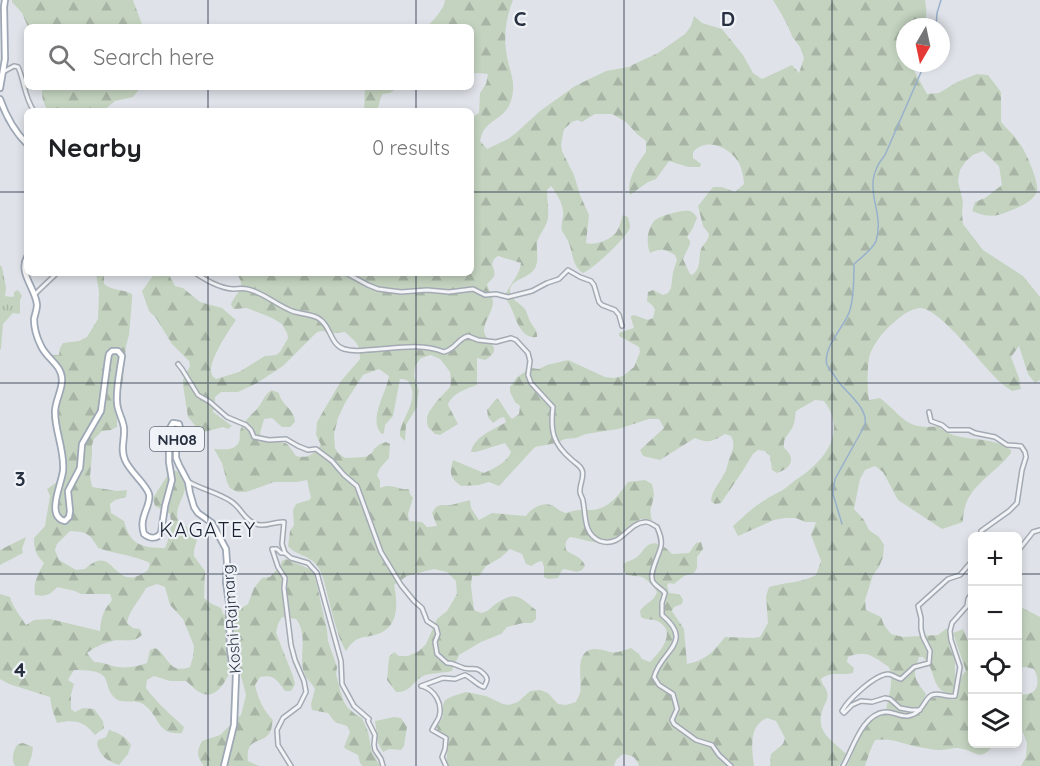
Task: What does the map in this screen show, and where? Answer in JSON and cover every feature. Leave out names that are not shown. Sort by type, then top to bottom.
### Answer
[{"type":"main road","points":[[0,88],[4,59],[5,0]]},
{"type":"main road","points":[[0,99],[5,114],[24,141]]},
{"type":"main road","name":"NH08","points":[[27,276],[34,296]]},
{"type":"main road","name":"Koshi Rajmarg","points":[[34,296],[37,304],[34,319],[35,330],[45,352],[61,371],[61,390],[55,409],[63,469],[56,492],[58,518],[67,520],[70,511],[69,488],[80,468],[84,440],[100,414],[109,354],[115,350],[122,356],[117,400],[124,424],[123,455],[130,469],[144,484],[149,494],[142,524],[146,536],[155,538],[161,533],[172,480],[170,428],[173,423],[178,424],[180,428],[176,443],[176,458],[188,482],[194,507],[212,524],[225,549],[227,563],[230,650],[231,662],[236,675],[234,725],[225,766]]},
{"type":"street","points":[[3,73],[14,66],[18,67],[24,87]]},
{"type":"street","points":[[25,90],[32,108]]},
{"type":"street","points":[[352,276],[378,289],[401,292],[427,290],[449,292],[473,289],[485,295],[496,294],[507,297],[532,291],[559,279],[568,270],[591,281],[599,302],[615,310],[622,326]]},
{"type":"street","points":[[34,296],[54,276]]},
{"type":"street","points":[[200,276],[217,285],[232,289],[246,288],[292,311],[320,319],[329,329],[333,340],[345,350],[423,346],[444,352],[453,349],[462,338],[468,336],[478,340],[496,342],[511,338],[516,340],[528,353],[530,361],[528,375],[531,382],[553,407],[551,424],[555,438],[566,454],[583,471],[580,493],[589,533],[597,540],[607,543],[616,541],[637,524],[643,522],[649,522],[657,527],[661,536],[661,544],[652,579],[665,593],[662,615],[675,627],[676,635],[675,643],[669,654],[658,665],[654,677],[659,685],[673,694],[677,710],[672,720],[674,724],[696,740],[712,745],[731,766]]},
{"type":"street","points":[[177,364],[198,395],[227,417],[246,425],[254,436],[269,440],[286,439],[308,450],[316,449],[332,461],[357,486],[381,552],[401,585],[423,608],[427,621],[436,627],[438,634],[435,642],[436,654],[447,663],[454,663],[461,668],[480,669],[487,677],[488,680],[484,687],[465,675],[455,679],[435,680],[421,686],[429,688],[439,702],[439,717],[432,730],[446,738],[446,749],[442,757],[446,766]]},
{"type":"street","points":[[929,412],[932,422],[948,430],[969,430],[995,437],[1007,445],[1021,446],[1025,452],[1026,458],[1017,503],[981,532]]},
{"type":"street","points":[[188,482],[227,498],[235,503],[242,514],[258,525],[284,522],[282,544],[285,553]]},
{"type":"street","points":[[1022,545],[1033,532],[1040,530]]},
{"type":"street","points":[[291,766],[278,745],[277,730],[283,718],[299,706],[306,692],[291,645],[284,588],[286,580],[278,567],[272,549],[277,549],[291,558],[308,563],[316,573],[341,661],[342,684],[354,706],[369,719],[368,722],[375,735],[375,750],[383,766]]},
{"type":"street","points":[[920,710],[900,708],[890,699],[885,698],[872,702],[861,701],[852,705],[844,714],[842,711],[865,686],[890,674],[901,679],[914,667],[929,663],[930,651],[923,637],[918,606],[952,576],[960,575],[968,566]]},
{"type":"street","points":[[843,766],[859,733],[869,720],[887,711],[906,716],[920,710],[933,694],[955,696],[960,666],[950,631],[954,618],[967,606],[968,599]]},
{"type":"green space","points":[[12,0],[133,0],[142,24],[27,24],[22,13]]},
{"type":"green space","points":[[445,0],[513,0],[505,35],[513,81],[512,97],[503,114],[490,123],[482,134],[480,141],[487,149],[508,139],[540,111],[575,86],[606,71],[628,67],[658,53],[685,34],[694,16],[702,23],[722,29],[743,55],[753,73],[762,79],[792,65],[799,73],[804,58],[773,0],[925,0],[925,18],[896,18],[896,72],[915,72],[927,94],[939,93],[977,74],[988,75],[1001,92],[1001,122],[1018,140],[1024,151],[1034,175],[1037,191],[1027,203],[1002,214],[987,216],[972,211],[975,202],[985,198],[1002,185],[999,166],[983,151],[973,155],[960,170],[958,181],[963,202],[963,224],[983,250],[1023,276],[1040,297],[1040,380],[1035,383],[1028,374],[1019,346],[1011,357],[1021,389],[1012,391],[996,378],[948,326],[928,310],[920,308],[906,313],[897,320],[883,333],[873,348],[868,370],[869,400],[880,398],[911,424],[927,427],[938,426],[955,435],[1002,445],[1011,450],[1011,453],[973,491],[964,510],[963,522],[942,529],[898,500],[883,472],[875,466],[865,470],[860,479],[854,509],[869,530],[879,537],[884,545],[883,557],[873,575],[865,600],[866,610],[881,617],[891,634],[903,637],[938,635],[947,628],[950,648],[955,659],[955,690],[952,694],[940,689],[928,664],[923,657],[919,657],[915,676],[926,694],[919,707],[906,714],[886,710],[891,683],[889,667],[865,654],[848,657],[847,662],[854,668],[853,673],[832,674],[821,679],[828,696],[821,715],[822,728],[825,734],[846,754],[839,766],[770,766],[771,754],[783,744],[785,738],[776,721],[767,718],[757,726],[754,732],[752,745],[754,766],[639,766],[633,757],[623,754],[616,760],[614,766],[447,766],[448,740],[438,732],[437,727],[443,717],[445,700],[466,692],[486,696],[509,705],[518,702],[530,691],[540,690],[548,693],[558,704],[566,705],[576,702],[581,687],[581,660],[587,651],[597,649],[615,652],[631,648],[642,659],[650,662],[665,642],[667,631],[657,621],[641,617],[640,611],[657,592],[644,578],[627,574],[623,564],[637,557],[650,544],[660,545],[672,554],[689,553],[696,543],[701,542],[703,549],[697,557],[697,568],[694,573],[684,576],[674,584],[667,585],[669,593],[679,595],[683,600],[682,604],[674,607],[672,611],[684,629],[687,664],[709,655],[725,637],[760,637],[768,623],[766,596],[769,587],[805,580],[816,575],[821,561],[811,535],[816,522],[785,518],[774,520],[738,536],[733,526],[756,506],[809,470],[825,453],[830,444],[834,423],[831,412],[824,401],[815,400],[796,411],[794,424],[784,441],[784,448],[791,459],[787,468],[777,473],[772,470],[770,456],[765,451],[758,450],[753,454],[721,503],[715,504],[711,501],[714,490],[726,471],[733,445],[731,436],[725,434],[707,441],[695,438],[660,460],[643,456],[640,450],[664,428],[659,419],[649,419],[618,429],[586,434],[535,447],[499,486],[489,482],[461,486],[451,475],[453,460],[484,473],[500,465],[509,456],[511,452],[505,443],[471,452],[480,438],[506,422],[504,417],[493,423],[488,417],[487,410],[497,398],[512,419],[519,414],[520,406],[515,402],[510,387],[517,377],[531,368],[539,369],[568,360],[605,377],[614,378],[623,376],[634,367],[640,352],[639,347],[619,336],[619,333],[634,328],[631,316],[648,320],[653,318],[655,310],[647,301],[648,292],[653,290],[663,295],[668,293],[677,260],[675,255],[665,250],[650,253],[648,241],[650,228],[656,219],[666,215],[687,211],[694,214],[697,217],[687,237],[690,244],[683,259],[690,274],[692,275],[698,269],[701,250],[709,234],[703,226],[698,206],[713,187],[722,187],[735,192],[744,184],[740,165],[725,149],[712,145],[699,147],[693,152],[693,158],[701,164],[700,167],[688,167],[669,161],[656,179],[630,195],[631,178],[646,152],[646,141],[626,122],[612,114],[595,114],[582,122],[577,120],[572,122],[564,129],[561,145],[589,215],[586,243],[597,243],[615,234],[623,215],[628,217],[630,227],[628,232],[602,259],[583,273],[575,263],[569,243],[562,231],[563,209],[551,186],[547,190],[547,221],[537,243],[536,266],[530,274],[514,283],[510,290],[513,299],[526,311],[537,337],[523,332],[505,296],[519,272],[521,263],[498,256],[492,264],[494,275],[487,284],[493,302],[484,329],[494,352],[485,360],[477,358],[477,385],[460,392],[448,405],[458,424],[440,435],[435,434],[428,427],[429,412],[451,383],[450,372],[440,359],[431,355],[421,358],[415,366],[414,376],[419,391],[417,407],[406,425],[405,441],[400,436],[400,431],[411,403],[412,392],[409,383],[404,379],[400,379],[393,416],[385,425],[382,434],[376,421],[389,376],[379,369],[363,375],[345,403],[334,434],[335,448],[338,453],[345,458],[365,457],[380,444],[386,442],[390,444],[389,458],[377,475],[380,488],[392,486],[409,489],[413,498],[408,514],[409,521],[422,522],[427,527],[437,526],[432,513],[440,505],[451,505],[470,500],[471,508],[479,520],[492,513],[526,516],[533,509],[544,504],[567,513],[596,509],[609,504],[628,482],[645,480],[652,484],[654,496],[651,510],[652,520],[641,519],[608,541],[594,542],[570,537],[567,540],[566,550],[582,560],[585,566],[582,570],[577,572],[564,569],[558,578],[548,579],[544,577],[542,561],[531,566],[526,564],[522,554],[510,549],[486,566],[479,576],[472,576],[474,610],[481,613],[504,599],[514,596],[536,610],[536,619],[532,623],[507,627],[501,634],[459,655],[452,671],[426,675],[401,692],[396,692],[387,680],[389,657],[394,652],[399,656],[408,656],[419,651],[426,644],[437,619],[447,611],[457,594],[456,581],[447,572],[434,569],[407,576],[394,585],[396,607],[390,626],[378,634],[357,639],[346,651],[338,632],[320,570],[311,560],[288,546],[290,531],[294,525],[293,510],[296,504],[311,498],[307,480],[274,482],[246,492],[237,492],[230,488],[222,463],[214,449],[229,449],[237,445],[243,425],[272,390],[279,393],[282,401],[293,414],[295,422],[290,427],[282,427],[272,418],[264,419],[260,433],[262,441],[287,444],[296,456],[305,457],[313,453],[321,445],[316,435],[317,422],[341,381],[360,359],[355,341],[345,332],[318,332],[283,366],[257,383],[238,392],[221,392],[215,397],[213,412],[232,426],[228,429],[223,427],[201,433],[188,417],[183,380],[190,366],[189,361],[172,344],[149,311],[142,291],[153,276],[170,276],[175,286],[183,288],[200,302],[222,308],[236,320],[212,363],[212,375],[216,379],[239,372],[265,356],[276,355],[288,338],[282,324],[272,318],[247,308],[234,309],[231,305],[241,285],[238,276],[474,276],[474,116],[479,113],[480,93],[486,84],[488,74],[474,74],[474,24],[430,24],[441,11]]},
{"type":"green space","points":[[42,90],[139,90],[133,97],[115,101],[107,108],[47,108]]},
{"type":"green space","points":[[365,90],[394,90],[383,94],[378,108],[364,108]]},
{"type":"green space","points":[[0,265],[6,288],[5,296],[12,297],[18,290],[22,296],[20,314],[13,313],[3,324],[0,350]]},
{"type":"green space","points":[[96,276],[104,276],[104,284],[132,294],[132,300],[123,380],[115,412],[117,427],[102,431],[94,439],[90,476],[92,487],[117,491],[127,490],[126,497],[110,504],[111,513],[124,521],[130,535],[138,544],[165,548],[170,531],[170,514],[155,506],[153,498],[169,473],[173,470],[179,472],[185,490],[178,510],[178,520],[195,532],[197,540],[194,556],[205,571],[204,598],[221,608],[223,614],[233,617],[238,610],[248,604],[254,588],[262,578],[270,577],[282,561],[286,559],[310,569],[315,576],[328,641],[337,667],[336,674],[344,702],[348,708],[362,718],[368,732],[372,752],[380,766],[363,766],[358,755],[344,747],[350,732],[347,726],[335,722],[328,713],[312,710],[311,704],[315,689],[303,670],[302,633],[296,619],[282,617],[276,633],[293,676],[295,684],[291,691],[285,691],[277,681],[269,676],[260,677],[255,685],[261,704],[273,720],[268,735],[249,747],[248,761],[259,766],[204,766],[198,754],[202,741],[220,735],[241,715],[246,695],[240,672],[230,672],[219,689],[206,695],[197,691],[186,681],[170,681],[154,676],[147,680],[146,688],[159,704],[184,727],[182,733],[167,731],[143,704],[116,699],[110,692],[105,678],[95,672],[74,670],[68,680],[74,684],[71,709],[75,712],[83,708],[94,709],[103,721],[104,728],[95,735],[79,722],[57,723],[50,697],[0,679],[0,594],[10,597],[26,625],[34,620],[50,619],[100,631],[103,614],[112,600],[110,594],[81,594],[57,587],[50,594],[35,595],[36,579],[44,563],[36,552],[34,538],[45,526],[50,496],[47,489],[57,482],[60,467],[51,419],[59,385],[57,370],[49,360],[50,355],[59,355],[63,343],[79,341],[87,337],[98,319],[99,292]],"holes":[[[70,531],[87,534],[98,548],[150,563],[148,570],[136,577],[127,577],[103,561],[95,562],[85,569],[76,570],[59,560],[55,550],[57,544]],[[157,584],[165,587],[170,605],[183,619],[194,646],[190,667],[183,669],[173,666],[155,648],[150,650],[147,663],[139,666],[122,667],[94,662],[87,653],[95,648],[113,641],[134,640],[142,635],[140,629],[133,628],[127,623],[132,609],[146,588]]]},
{"type":"green space","points":[[26,537],[23,553],[0,565],[0,550]]},
{"type":"green space","points":[[1022,609],[1040,617],[1040,766],[1021,766],[1026,757],[1027,743],[1022,731],[1022,694],[1035,691],[1037,680],[1034,669],[1022,668]]},
{"type":"green space","points":[[963,629],[968,641],[968,748],[991,748],[981,755],[958,748],[936,750],[882,739],[875,740],[865,766],[847,766],[862,732],[875,718],[889,713],[903,718],[913,716],[922,710],[932,698],[954,700],[961,677],[966,671],[953,633]]},
{"type":"green space","points":[[401,718],[407,727],[404,746],[401,750],[389,749],[383,752],[378,743],[375,721]]},
{"type":"green space","points":[[109,730],[122,735],[131,745],[128,754],[119,765],[105,758],[97,744],[98,740],[106,737]]},
{"type":"green space","points":[[23,743],[33,747],[32,755],[28,766],[15,766],[14,752],[18,744]]},
{"type":"waterway","points":[[937,18],[941,0]]},
{"type":"waterway","points":[[842,524],[833,494],[835,479],[865,425],[865,419],[858,404],[828,368],[826,358],[850,310],[854,264],[870,250],[876,241],[878,219],[873,188],[877,167],[885,155],[921,72]]},
{"type":"district","name":"KAGATEY","points":[[208,529]]}]
